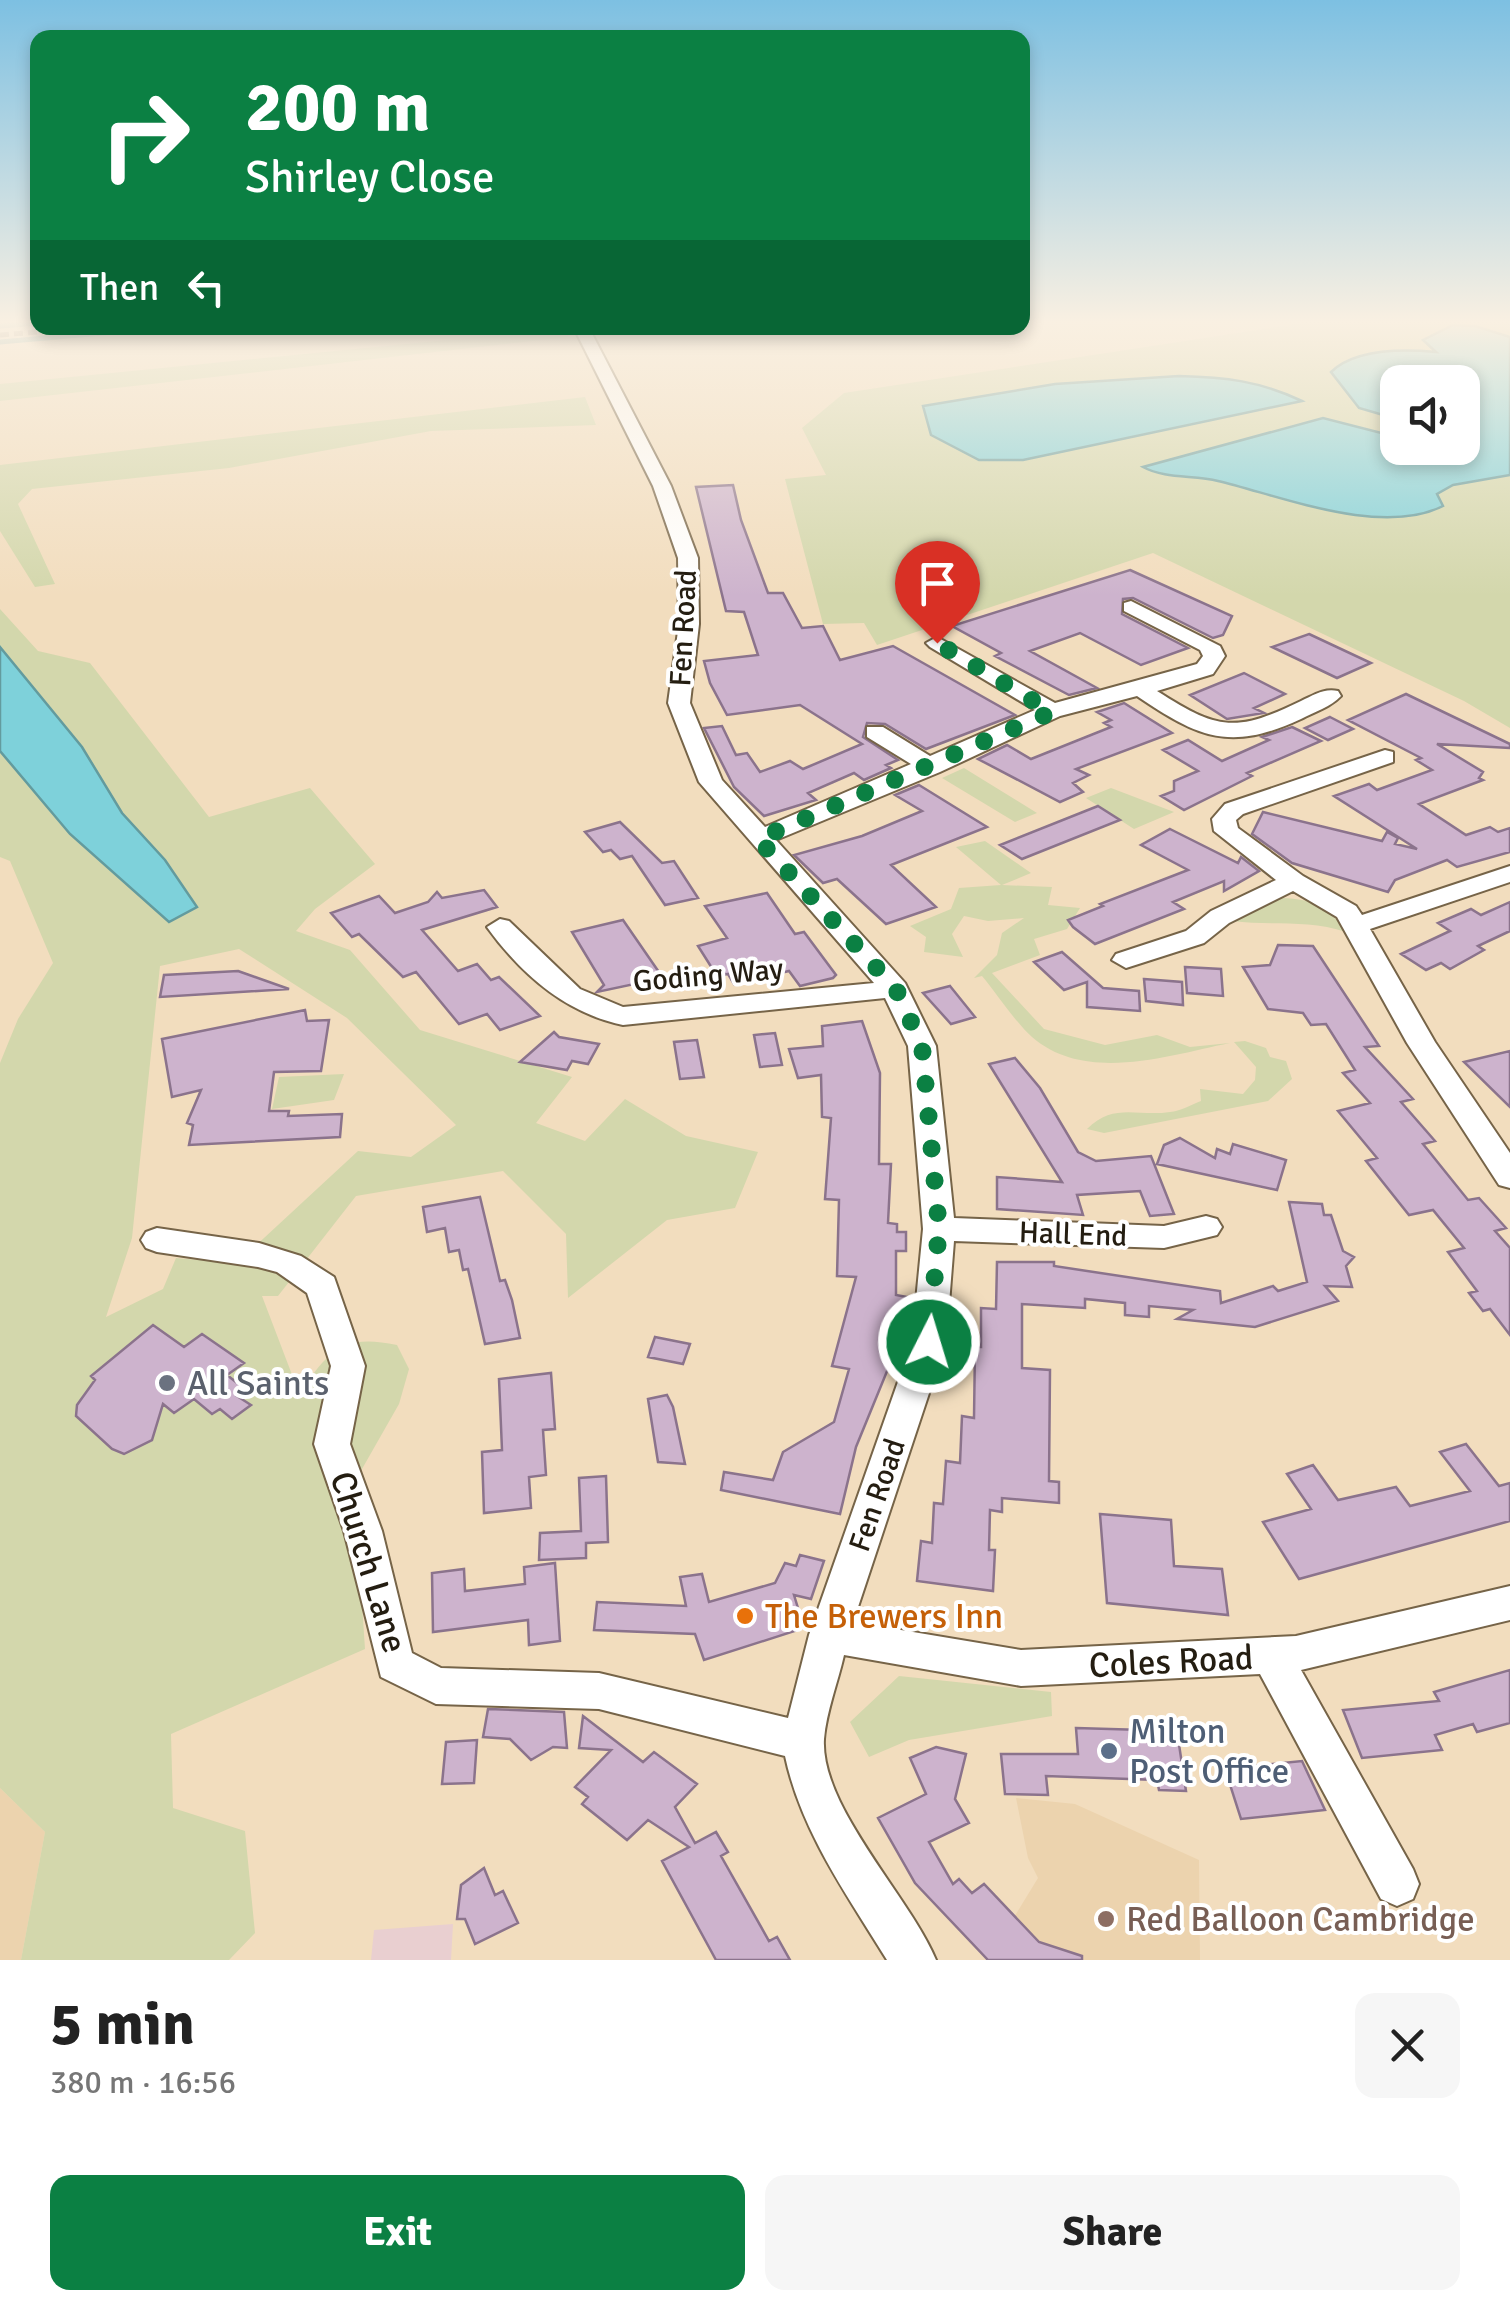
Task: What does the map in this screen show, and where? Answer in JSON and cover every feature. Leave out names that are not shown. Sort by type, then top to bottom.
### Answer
[{"type":"street","name":"Fen Road","points":[[624,412],[662,486],[688,558],[689,624],[679,703],[711,782],[896,989],[922,1046],[939,1228],[929,1342],[828,1635],[803,1741],[813,1787],[839,1842],[914,1960]]},
{"type":"street","points":[[758,839],[1052,712],[1205,669],[1214,656],[1208,646],[1130,607]]},
{"type":"street","points":[[937,643],[1052,712]]},
{"type":"street","points":[[1140,689],[1179,715],[1236,736],[1252,734],[1330,696]]},
{"type":"street","points":[[875,732],[932,766]]},
{"type":"street","points":[[1385,757],[1234,809],[1224,819],[1226,831],[1294,881],[1347,912],[1421,1043],[1510,1177]]},
{"type":"street","points":[[1357,925],[1510,874]]},
{"type":"street","points":[[1126,960],[1195,937],[1220,917],[1294,881]]},
{"type":"street","name":"Goding Way","points":[[500,927],[576,1002],[600,1014],[624,1016],[896,989]]},
{"type":"street","name":"Hall End","points":[[939,1228],[1148,1237],[1206,1227]]},
{"type":"street","name":"Church Lane","points":[[157,1240],[259,1255],[289,1264],[322,1286],[348,1366],[332,1444],[363,1531],[396,1664],[436,1686],[599,1691],[803,1741]]},
{"type":"street","name":"Coles Road","points":[[828,1635],[1021,1668],[1272,1656],[1468,1617],[1510,1603]]},
{"type":"street","points":[[1272,1656],[1398,1884]]},
{"type":"shaded area","points":[[0,1788],[45,1832],[21,1960],[0,1960]]},
{"type":"shaded area","name":"Red Balloon Cambridge","points":[[1016,1798],[1075,1804],[1199,1860],[1200,1960],[988,1960],[1038,1878],[1028,1858]]},
{"type":"shaded area","points":[[453,1924],[451,1960],[371,1960],[374,1930]]},
{"type":"green space","points":[[452,412],[591,412],[596,425],[431,431],[229,468],[32,489],[18,504],[55,584],[35,587],[0,531],[0,465]]},
{"type":"green space","points":[[821,412],[1380,412],[1380,465],[1480,465],[1480,412],[1510,412],[1510,728],[1464,701],[1153,553],[877,645],[864,623],[823,624],[785,479],[826,475],[802,428]]},
{"type":"green space","points":[[0,609],[38,651],[90,663],[209,817],[310,788],[375,864],[315,909],[296,931],[350,950],[420,1030],[572,1077],[536,1123],[585,1141],[625,1099],[686,1136],[758,1152],[735,1208],[667,1220],[568,1298],[566,1234],[503,1171],[356,1196],[278,1296],[262,1296],[299,1393],[328,1357],[349,1344],[397,1345],[409,1369],[399,1404],[354,1483],[365,1649],[171,1734],[173,1808],[245,1831],[255,1933],[229,1960],[21,1960],[45,1832],[0,1788],[0,1063],[18,1019],[53,963],[10,861],[0,857]],"holes":[[[239,949],[347,1018],[456,1125],[411,1157],[358,1151],[237,1263],[176,1258],[163,1289],[106,1317],[132,1238],[160,966]]]},
{"type":"green space","points":[[964,768],[1037,813],[1015,822],[942,778]]},
{"type":"green space","points":[[1111,788],[1174,812],[1134,829],[1086,798]]},
{"type":"green space","points":[[985,841],[1031,873],[1002,885],[1052,887],[1048,905],[1080,908],[1067,929],[1034,939],[1040,955],[992,973],[1044,1029],[1105,1045],[1157,1035],[1190,1047],[1230,1043],[1129,1062],[1103,1063],[1054,1051],[1026,1031],[982,976],[974,978],[997,955],[1002,933],[1024,918],[988,921],[964,916],[952,934],[963,957],[924,952],[926,937],[910,926],[951,909],[959,888],[1001,885],[956,847]]},
{"type":"green space","points":[[1276,898],[1317,905],[1346,932],[1304,924],[1232,921]]},
{"type":"green space","points":[[1245,1041],[1266,1048],[1270,1057],[1286,1061],[1292,1079],[1268,1101],[1104,1133],[1087,1129],[1116,1113],[1182,1109],[1201,1101],[1200,1089],[1243,1094],[1255,1080],[1256,1067],[1234,1042]]},
{"type":"green space","points":[[344,1074],[334,1100],[272,1109],[279,1077]]},
{"type":"green space","points":[[899,1676],[1051,1692],[1052,1716],[909,1740],[869,1757],[850,1722]]},
{"type":"water","points":[[925,412],[1248,412],[1023,460],[979,460],[931,435]]},
{"type":"water","points":[[1480,412],[1510,412],[1510,475],[1453,485],[1437,494],[1443,506],[1391,517],[1331,511],[1218,481],[1143,467],[1323,418],[1380,433],[1380,465],[1480,465]]},
{"type":"water","points":[[0,647],[82,747],[122,813],[165,860],[197,907],[169,922],[70,834],[0,751]]},
{"type":"building","points":[[733,485],[741,520],[768,593],[783,593],[802,628],[823,626],[840,660],[893,646],[1015,715],[926,749],[885,724],[867,723],[863,737],[898,760],[886,765],[891,768],[864,780],[854,773],[808,793],[816,800],[764,816],[734,787],[704,728],[722,726],[736,755],[747,753],[760,772],[790,761],[803,769],[862,744],[800,705],[727,715],[710,683],[704,661],[758,655],[744,612],[726,611],[696,487]]},
{"type":"building","points":[[1130,570],[1232,616],[1223,635],[1213,638],[1133,598],[1123,599],[1122,614],[1188,648],[1141,665],[1080,633],[1030,651],[1097,688],[1069,695],[995,656],[1001,653],[952,626]]},
{"type":"building","points":[[1309,634],[1371,663],[1337,678],[1272,647]]},
{"type":"building","points":[[1244,673],[1285,694],[1254,708],[1264,713],[1227,719],[1190,695]]},
{"type":"building","points":[[1406,694],[1510,744],[1510,748],[1437,744],[1483,772],[1479,778],[1483,780],[1419,804],[1466,835],[1490,827],[1498,832],[1510,828],[1510,852],[1457,867],[1447,860],[1395,880],[1388,892],[1292,863],[1252,834],[1263,812],[1382,841],[1387,832],[1398,838],[1395,844],[1417,849],[1334,796],[1369,784],[1377,790],[1432,770],[1416,760],[1421,758],[1348,720]]},
{"type":"building","points":[[1124,703],[1172,733],[1076,769],[1089,775],[1073,783],[1083,792],[1060,802],[978,759],[1007,745],[1031,759],[1111,727],[1104,723],[1111,720],[1097,712]]},
{"type":"building","points":[[1330,717],[1353,729],[1328,740],[1305,728]]},
{"type":"building","points":[[1292,727],[1321,741],[1247,773],[1252,776],[1184,810],[1161,796],[1174,791],[1174,781],[1198,771],[1163,750],[1188,740],[1222,761],[1269,740],[1262,737]]},
{"type":"building","points":[[919,785],[987,827],[891,865],[936,907],[886,924],[837,879],[823,883],[794,855],[862,836],[922,811],[895,795]]},
{"type":"building","points":[[1098,806],[1120,820],[1022,859],[1000,845]]},
{"type":"building","points":[[620,822],[662,863],[674,861],[698,898],[665,905],[632,856],[620,859],[611,850],[603,852],[585,832]]},
{"type":"building","points":[[1170,829],[1238,863],[1241,857],[1259,871],[1224,891],[1224,881],[1173,902],[1184,909],[1095,944],[1073,927],[1068,920],[1103,906],[1100,904],[1188,870],[1141,845]]},
{"type":"building","points":[[484,890],[497,907],[422,930],[458,971],[477,964],[491,980],[499,977],[540,1016],[500,1030],[487,1014],[459,1024],[416,972],[403,977],[359,934],[352,937],[331,913],[379,896],[395,913],[428,902],[437,892],[442,898]]},
{"type":"building","points":[[767,893],[795,934],[804,932],[836,975],[833,978],[800,986],[789,971],[734,984],[728,974],[717,976],[698,946],[727,938],[705,906]]},
{"type":"building","points":[[1510,902],[1510,931],[1478,946],[1484,950],[1450,969],[1441,963],[1426,970],[1401,954],[1450,931],[1438,923],[1471,909],[1481,915]]},
{"type":"building","points":[[623,920],[663,978],[597,992],[604,985],[572,932]]},
{"type":"building","points":[[1278,945],[1313,946],[1379,1046],[1365,1047],[1413,1099],[1401,1102],[1435,1141],[1423,1144],[1468,1200],[1479,1198],[1506,1228],[1495,1231],[1510,1248],[1510,1335],[1490,1309],[1483,1311],[1469,1293],[1477,1291],[1448,1252],[1464,1248],[1433,1210],[1409,1215],[1366,1161],[1377,1158],[1338,1111],[1370,1103],[1343,1073],[1355,1070],[1326,1024],[1311,1025],[1303,1013],[1268,1009],[1243,967],[1270,965]]},
{"type":"building","points":[[1062,952],[1103,988],[1139,991],[1140,1011],[1087,1007],[1087,982],[1064,990],[1034,962]]},
{"type":"building","points":[[1185,967],[1221,969],[1223,996],[1187,993]]},
{"type":"building","points":[[238,971],[289,989],[160,997],[164,975]]},
{"type":"building","points":[[1144,979],[1182,982],[1183,1005],[1146,1001]]},
{"type":"building","points":[[950,986],[975,1017],[951,1024],[923,993]]},
{"type":"building","points":[[305,1010],[307,1021],[329,1020],[321,1071],[274,1072],[269,1111],[289,1111],[288,1116],[342,1114],[340,1137],[189,1145],[193,1125],[187,1123],[201,1090],[172,1097],[162,1039]]},
{"type":"building","points":[[862,1021],[880,1073],[879,1164],[891,1164],[888,1223],[897,1224],[897,1232],[906,1232],[906,1251],[896,1251],[896,1295],[907,1297],[896,1359],[892,1359],[856,1447],[840,1514],[721,1490],[724,1472],[773,1480],[783,1452],[834,1422],[849,1369],[832,1366],[856,1277],[837,1276],[839,1200],[825,1199],[831,1118],[822,1117],[821,1075],[798,1078],[789,1049],[823,1046],[822,1026]]},
{"type":"building","points":[[554,1032],[559,1037],[599,1044],[588,1064],[572,1061],[567,1070],[520,1062]]},
{"type":"building","points":[[775,1033],[782,1065],[760,1067],[754,1035]]},
{"type":"building","points":[[697,1040],[704,1077],[680,1079],[674,1042]]},
{"type":"building","points":[[1510,1051],[1510,1107],[1464,1062]]},
{"type":"building","points":[[1015,1058],[1040,1088],[1078,1152],[1096,1161],[1151,1156],[1174,1214],[1150,1216],[1140,1191],[1077,1195],[1083,1215],[997,1209],[997,1177],[1062,1182],[989,1064]]},
{"type":"building","points":[[1180,1138],[1215,1158],[1217,1149],[1230,1154],[1233,1144],[1286,1160],[1277,1190],[1157,1164],[1164,1145]]},
{"type":"building","points":[[480,1197],[500,1281],[505,1280],[520,1338],[485,1344],[468,1269],[463,1270],[459,1250],[449,1252],[445,1228],[427,1232],[423,1207]]},
{"type":"building","points":[[1289,1202],[1322,1204],[1324,1215],[1331,1215],[1343,1251],[1354,1257],[1346,1266],[1352,1287],[1325,1286],[1338,1301],[1255,1327],[1177,1319],[1193,1310],[1149,1306],[1149,1317],[1125,1315],[1125,1303],[1085,1299],[1085,1308],[1022,1304],[1022,1368],[1050,1370],[1049,1481],[1059,1482],[1059,1503],[1002,1498],[1002,1512],[990,1510],[989,1550],[995,1550],[993,1591],[917,1581],[921,1541],[932,1543],[934,1503],[943,1504],[946,1461],[960,1463],[962,1416],[974,1418],[975,1347],[981,1347],[981,1308],[996,1309],[997,1262],[1054,1262],[1054,1266],[1220,1291],[1221,1303],[1273,1286],[1278,1291],[1307,1282]]},
{"type":"building","name":"All Saints","points":[[153,1325],[184,1347],[202,1334],[244,1363],[227,1375],[246,1390],[237,1396],[251,1405],[232,1419],[220,1409],[212,1414],[194,1399],[174,1413],[163,1404],[152,1440],[124,1454],[112,1449],[76,1416],[77,1405],[95,1380],[91,1376]]},
{"type":"building","points":[[655,1337],[690,1344],[683,1364],[648,1357]]},
{"type":"building","points":[[551,1373],[555,1429],[543,1430],[546,1475],[529,1477],[531,1508],[484,1513],[482,1452],[502,1450],[499,1379]]},
{"type":"building","points":[[667,1395],[685,1464],[658,1462],[648,1399]]},
{"type":"building","points":[[1466,1444],[1499,1486],[1510,1483],[1510,1521],[1299,1579],[1263,1522],[1311,1509],[1287,1474],[1313,1465],[1338,1500],[1396,1487],[1410,1506],[1470,1491],[1440,1452]]},
{"type":"building","points":[[606,1476],[608,1542],[586,1543],[586,1558],[539,1560],[540,1533],[581,1531],[579,1478]]},
{"type":"building","points":[[1100,1514],[1171,1520],[1174,1566],[1222,1569],[1228,1615],[1107,1603]]},
{"type":"building","name":"The Brewers Inn","points":[[800,1555],[824,1561],[811,1599],[794,1595],[804,1628],[704,1660],[695,1634],[594,1630],[597,1602],[686,1606],[680,1577],[702,1574],[709,1602],[775,1583],[785,1563],[796,1566]]},
{"type":"building","points":[[555,1563],[560,1641],[529,1645],[528,1620],[433,1632],[432,1573],[464,1569],[465,1591],[525,1584],[524,1567]]},
{"type":"building","points":[[1510,1670],[1510,1723],[1477,1732],[1473,1724],[1435,1735],[1442,1750],[1362,1758],[1343,1710],[1439,1701],[1434,1692]]},
{"type":"building","points":[[488,1709],[564,1712],[567,1748],[553,1747],[531,1760],[510,1739],[483,1737]]},
{"type":"building","points":[[583,1716],[643,1762],[654,1752],[697,1784],[675,1807],[695,1843],[716,1832],[728,1852],[721,1856],[769,1941],[777,1937],[790,1960],[716,1960],[662,1861],[689,1847],[648,1820],[627,1840],[582,1804],[588,1797],[575,1787],[611,1750],[579,1748]]},
{"type":"building","points":[[1076,1728],[1177,1731],[1186,1791],[1159,1790],[1157,1780],[1046,1776],[1048,1795],[1005,1794],[1001,1754],[1078,1754]]},
{"type":"building","points":[[477,1740],[474,1783],[442,1784],[446,1742]]},
{"type":"building","points":[[936,1747],[966,1754],[955,1799],[969,1823],[929,1842],[953,1884],[959,1879],[972,1893],[984,1884],[1039,1942],[1082,1956],[1082,1960],[988,1960],[915,1883],[878,1818],[926,1794],[910,1758]]},
{"type":"building","points":[[1302,1761],[1325,1810],[1241,1819],[1225,1769]]},
{"type":"building","points":[[484,1868],[495,1895],[503,1891],[518,1923],[475,1944],[465,1919],[457,1919],[461,1885]]},
{"type":"place","name":"All Saints","points":[[167,1383]]},
{"type":"place","name":"The Brewers Inn","points":[[745,1616]]},
{"type":"place","name":"Milton Post Office","points":[[1109,1751]]},
{"type":"place","name":"Red Balloon Cambridge","points":[[1106,1919]]},
{"type":"route","points":[[929,1342],[939,1228],[922,1046],[896,989],[758,839],[1052,712],[937,643]]}]
